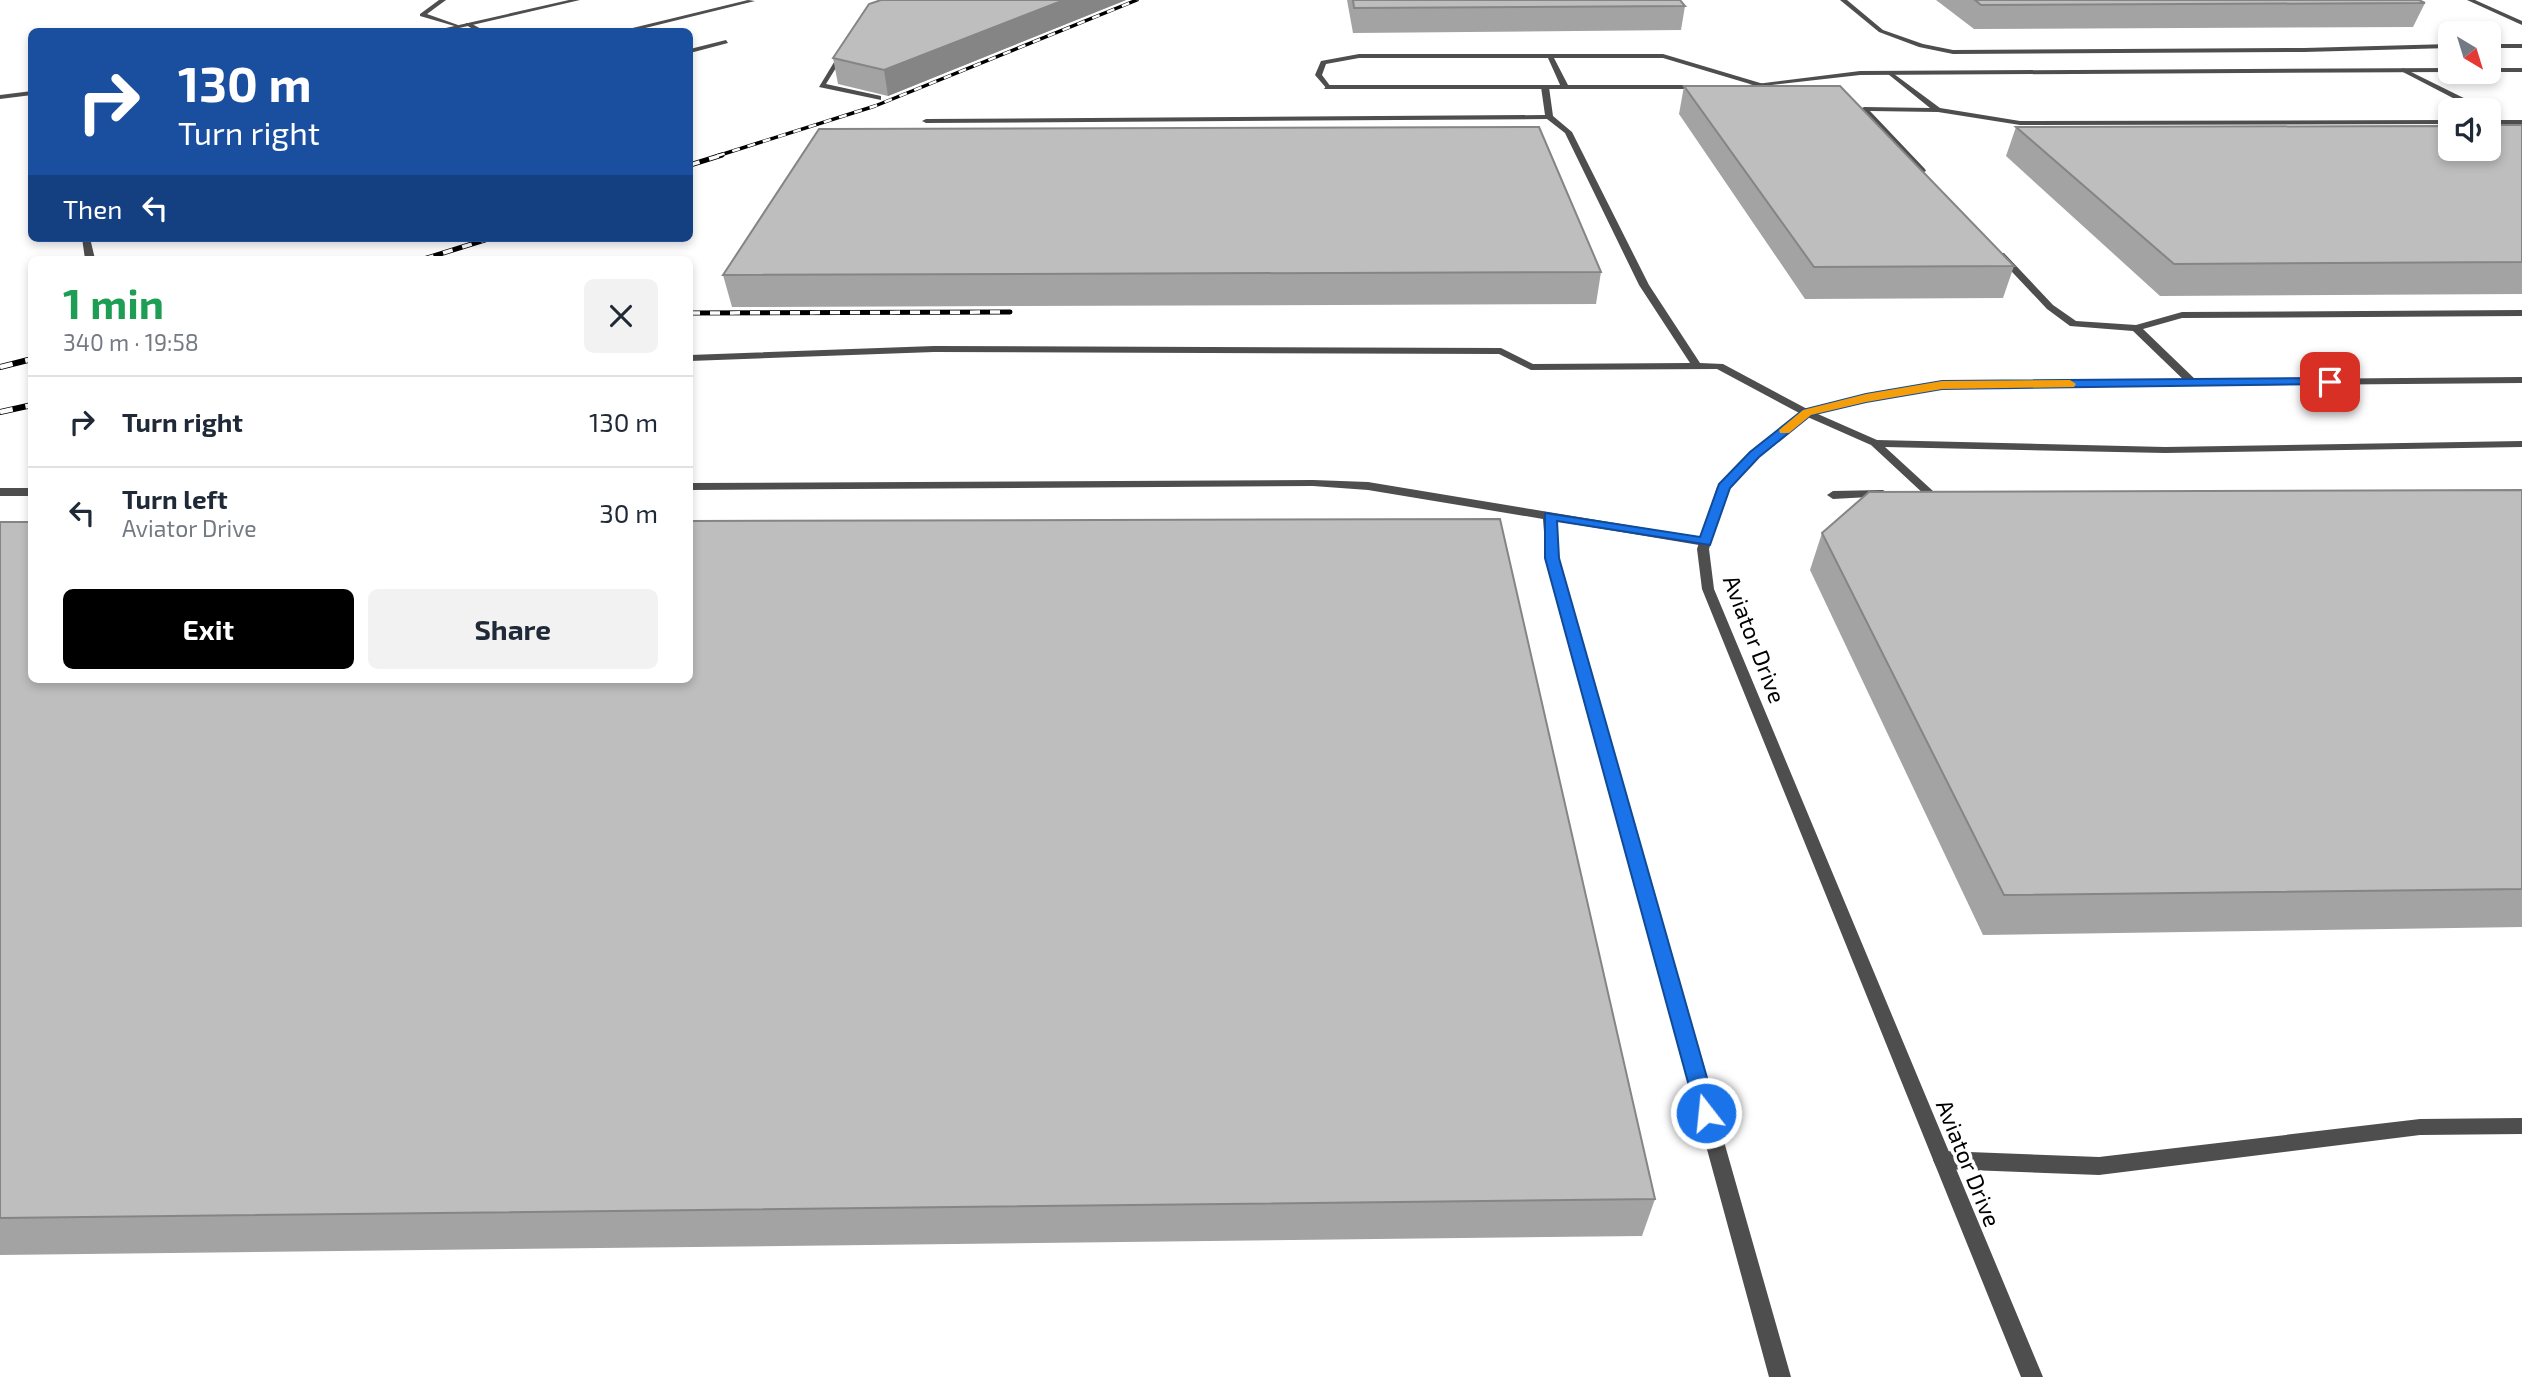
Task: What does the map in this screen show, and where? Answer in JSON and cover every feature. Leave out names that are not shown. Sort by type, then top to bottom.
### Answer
[{"type":"street","points":[[443,0],[422,15],[456,26]]},
{"type":"street","points":[[448,28],[577,0]]},
{"type":"street","points":[[1843,0],[1881,32],[1921,46],[1953,52],[2438,46]]},
{"type":"street","points":[[2470,0],[2522,23]]},
{"type":"street","points":[[637,28],[752,1]]},
{"type":"street","points":[[468,24],[476,28]]},
{"type":"street","points":[[693,50],[726,42]]},
{"type":"street","points":[[848,45],[822,85],[878,98]]},
{"type":"street","points":[[2501,46],[2522,46]]},
{"type":"street","points":[[1708,87],[1326,88],[1318,75],[1323,62],[1359,56],[1663,56],[1763,85]]},
{"type":"street","points":[[1550,56],[1565,87]]},
{"type":"street","points":[[2403,70],[2458,98]]},
{"type":"street","points":[[1721,87],[1763,85],[1836,75],[1889,73],[2438,70]]},
{"type":"street","points":[[2501,70],[2521,70]]},
{"type":"street","points":[[1889,73],[1938,110]]},
{"type":"street","points":[[1545,87],[1549,117]]},
{"type":"street","points":[[0,97],[28,94]]},
{"type":"street","points":[[1929,178],[1864,109],[1938,110],[2020,123],[2438,122]]},
{"type":"street","points":[[926,121],[1549,117],[1568,132],[1644,285],[1697,366]]},
{"type":"street","points":[[2501,120],[2522,122]]},
{"type":"street","points":[[1994,248],[2050,307],[2073,324],[2137,328],[2182,315],[2522,313]]},
{"type":"street","points":[[2137,328],[2193,383]]},
{"type":"street","points":[[693,358],[934,349],[1448,350],[1501,351],[1531,367],[1719,366],[1807,412],[1875,443],[1930,494]]},
{"type":"street","name":"Aviator Drive","points":[[2032,1377],[1708,589],[1703,549],[1723,487],[1754,454],[1807,412],[1866,398],[1942,385],[2522,380]]},
{"type":"street","points":[[1875,443],[2165,450],[2522,444]]},
{"type":"street","points":[[693,488],[1314,484],[1368,486],[1705,542]]},
{"type":"street","points":[[0,492],[28,492]]},
{"type":"street","points":[[1833,495],[1902,494]]},
{"type":"street","points":[[1916,494],[1954,496]]},
{"type":"street","points":[[1549,516],[1552,558],[1780,1377]]},
{"type":"street","points":[[1943,1160],[2099,1166],[2420,1127],[2522,1126]]},
{"type":"building","points":[[881,0],[1064,0],[884,70],[833,58],[869,4]]},
{"type":"building","points":[[1353,0],[1680,0],[1685,6],[1354,8]]},
{"type":"building","points":[[1975,0],[2419,0],[2425,3],[1981,5]]},
{"type":"building","points":[[1684,86],[1840,86],[2014,266],[1814,267]]},
{"type":"building","points":[[2501,125],[2522,125],[2522,262],[2174,264],[2016,127],[2438,126],[2438,161],[2501,161]]},
{"type":"building","points":[[1539,127],[1601,272],[723,275],[819,129]]},
{"type":"building","points":[[2522,490],[2522,889],[2004,895],[1822,533],[1869,492]]},
{"type":"building","points":[[1500,519],[1655,1199],[0,1218],[0,522],[28,522],[28,683],[693,683],[693,521]]},
{"type":"railway","points":[[717,156],[875,106],[1137,0]]},
{"type":"railway","points":[[693,164],[722,155]]},
{"type":"railway","points":[[434,256],[478,242]]},
{"type":"railway","points":[[693,313],[1010,312]]},
{"type":"railway","points":[[0,367],[28,360]]},
{"type":"railway","points":[[0,412],[28,406]]},
{"type":"slow traffic","points":[[1785,430],[1807,412],[1866,398],[1942,385],[2070,384]]},
{"type":"route","points":[[1706,1113],[1552,558],[1549,516],[1705,542],[1723,487],[1754,454],[1807,412],[1866,398],[1942,385],[2330,382]]}]
